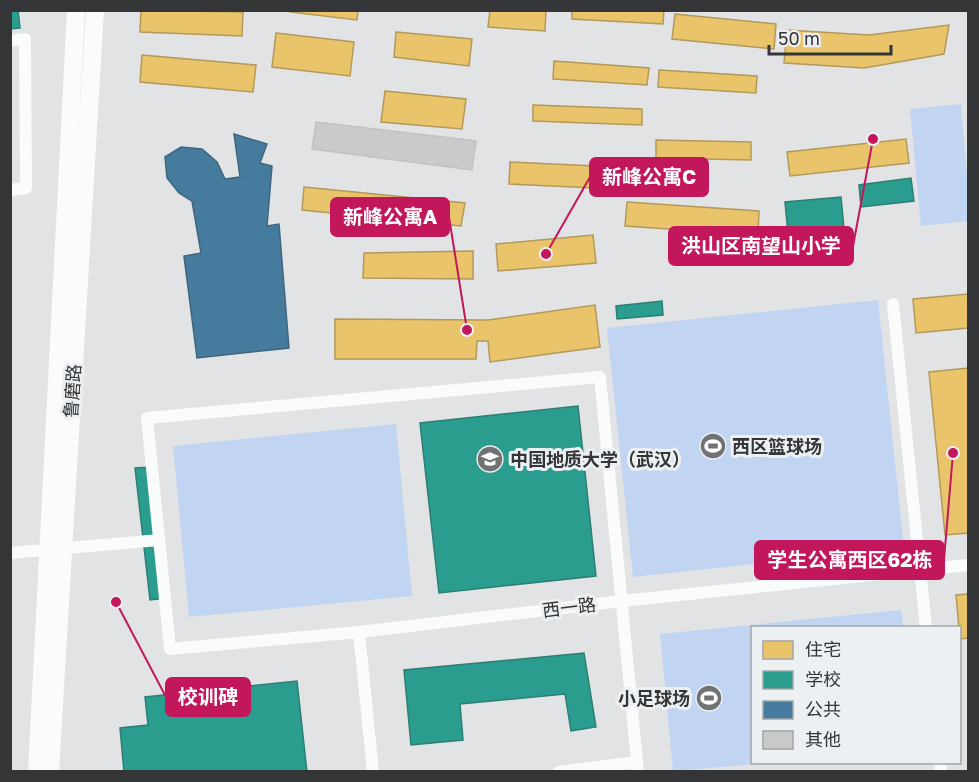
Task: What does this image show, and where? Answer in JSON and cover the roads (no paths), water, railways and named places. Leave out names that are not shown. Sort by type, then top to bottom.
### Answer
[{"type":"main road","name":"鲁磨路","points":[[50,771],[55,549],[76,10]]},
{"type":"main road","name":"鲁磨路","points":[[37,771],[95,10]]},
{"type":"street","points":[[10,41],[25,39],[27,188],[10,190]]},
{"type":"street","points":[[893,304],[926,626]]},
{"type":"street","points":[[10,553],[159,540],[147,418],[600,377],[638,767],[559,771]]},
{"type":"street","name":"西一路","points":[[159,540],[170,649],[359,632],[622,601],[969,565]]},
{"type":"street","points":[[359,632],[373,771]]},
{"type":"place","name":"洪山区南望山小学","points":[[873,139]]},
{"type":"place","name":"新峰公寓C","points":[[546,254]]},
{"type":"place","name":"新峰公寓A","points":[[467,330]]},
{"type":"place","name":"西区篮球场","points":[[713,446]]},
{"type":"place","name":"学生公寓西区62栋","points":[[953,453]]},
{"type":"place","name":"中国地质大学（武汉）","points":[[490,459]]},
{"type":"place","name":"校训碑","points":[[116,602]]},
{"type":"place","name":"小足球场","points":[[709,698]]}]
